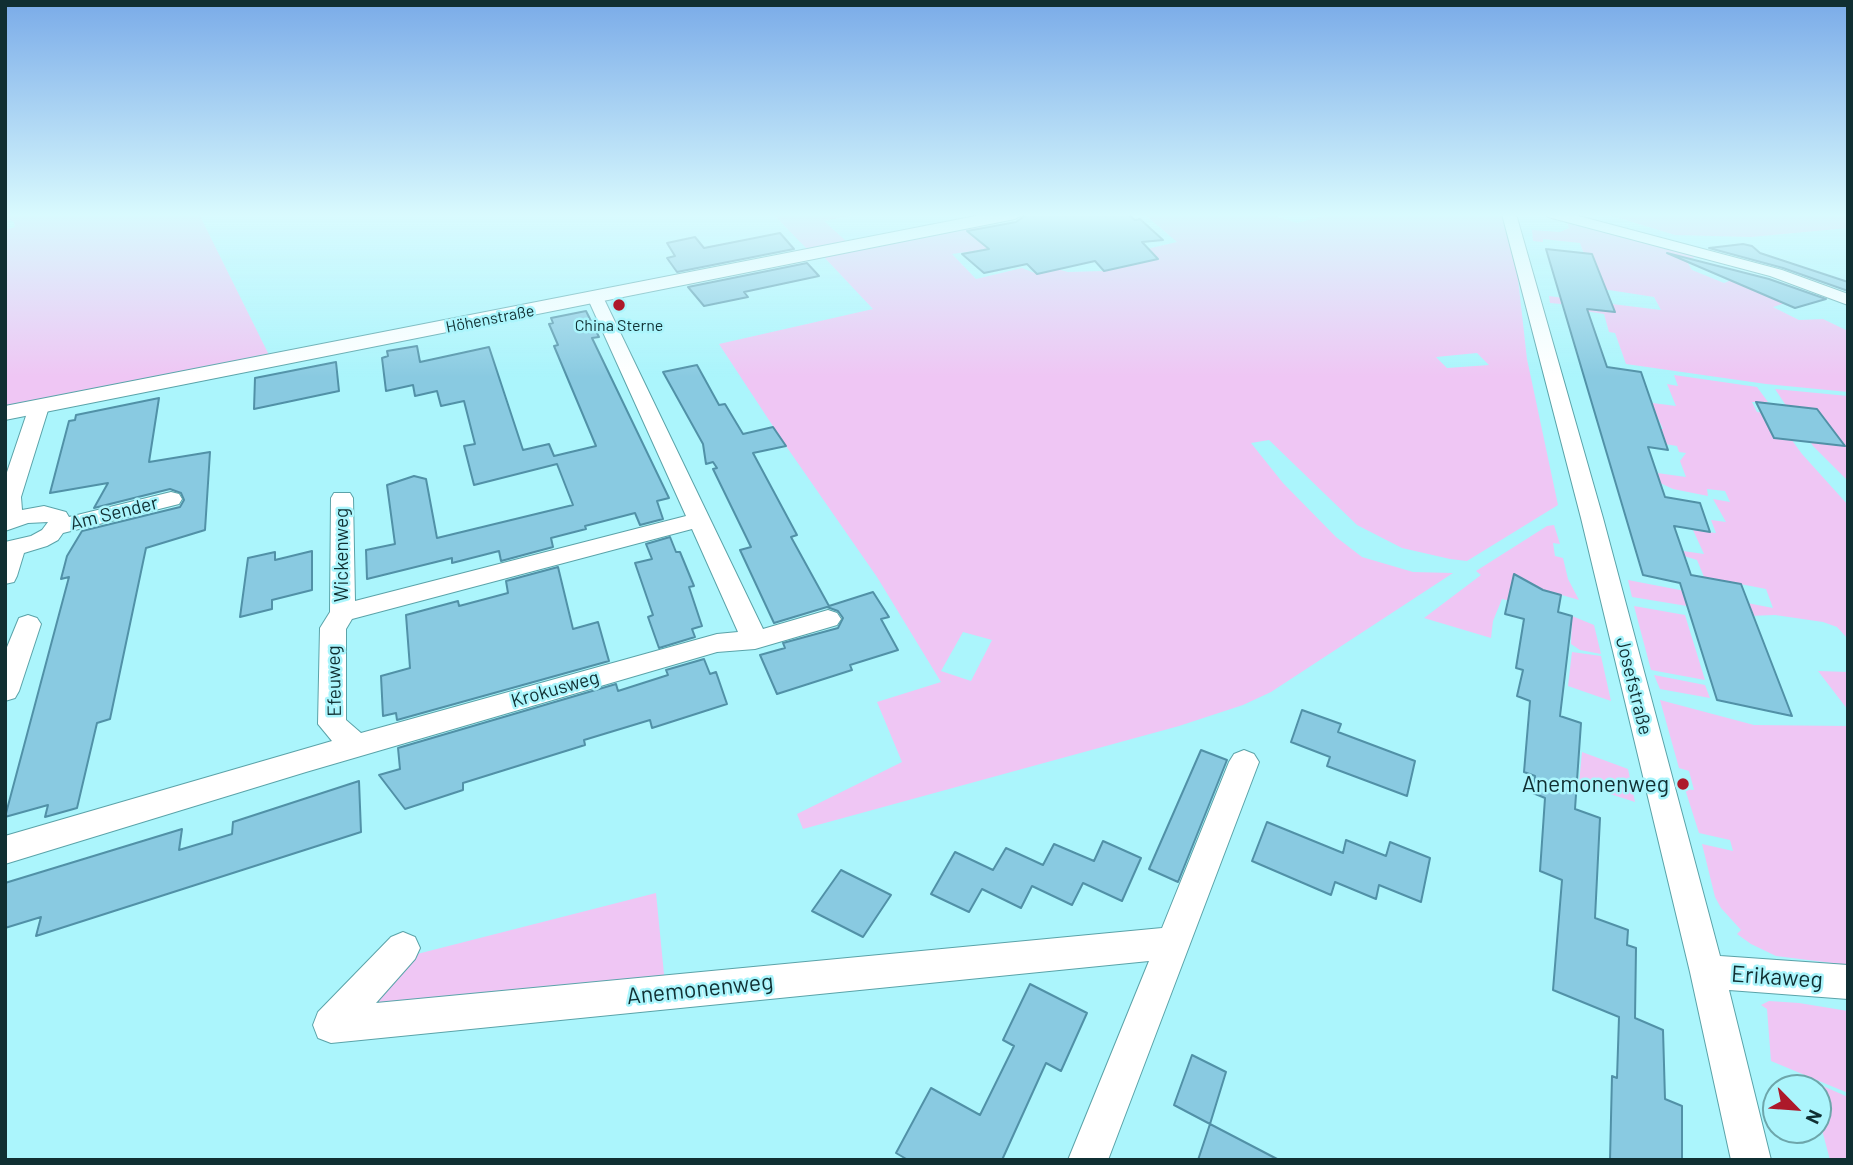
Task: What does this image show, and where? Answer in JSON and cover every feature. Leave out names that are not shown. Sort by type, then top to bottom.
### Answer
[{"type":"street","name":"Höhenstraße","points":[[5,414],[747,268]]},
{"type":"street","name":"Josefstraße","points":[[1523,268],[1589,506],[1707,972],[1751,1160]]},
{"type":"street","points":[[1759,268],[1848,300]]},
{"type":"street","points":[[596,299],[755,640]]},
{"type":"street","name":"Am Sender","points":[[39,407],[10,497],[8,523],[44,513],[58,517],[57,527]]},
{"type":"street","name":"Wickenweg","points":[[342,498],[342,612]]},
{"type":"street","name":"Am Sender","points":[[5,576],[9,550],[39,541],[57,527],[171,499]]},
{"type":"street","points":[[342,612],[700,520]]},
{"type":"street","name":"Efeuweg","points":[[342,612],[333,628],[332,724],[356,746]]},
{"type":"street","name":"Krokusweg","points":[[356,746],[717,643],[755,640],[828,619]]},
{"type":"street","points":[[5,691],[17,627]]},
{"type":"street","points":[[306,760],[332,724]]},
{"type":"street","points":[[5,850],[356,746]]},
{"type":"street","points":[[1088,1160],[1244,762]]},
{"type":"street","name":"Anemonenweg","points":[[403,948],[331,1025],[1172,943]]},
{"type":"street","name":"Erikaweg","points":[[1707,972],[1848,982]]},
{"type":"shaded area","points":[[5,268],[226,268],[269,355],[5,406]]},
{"type":"shaded area","points":[[835,268],[966,268],[976,279],[1020,268],[1037,274],[1057,269],[1068,272],[1116,268],[1517,268],[1527,359],[1558,505],[1467,561],[1450,559],[1402,548],[1357,525],[1269,440],[1251,443],[1283,483],[1336,537],[1362,557],[1413,572],[1453,573],[1271,692],[1243,705],[1179,726],[803,829],[797,814],[902,762],[877,702],[941,682],[877,577],[719,344],[873,309]],"holes":[[[1477,353],[1489,365],[1447,368],[1436,357]],[[963,632],[992,640],[971,681],[941,671]]]},
{"type":"shaded area","points":[[1589,268],[1691,268],[1724,283],[1732,280],[1785,303],[1773,307],[1799,320],[1823,319],[1848,331],[1848,392],[1766,384],[1626,364],[1615,333],[1609,332],[1604,314],[1579,310],[1573,305],[1550,303],[1549,296],[1594,302],[1597,310],[1614,312],[1612,304],[1661,310],[1654,297],[1596,288]]},
{"type":"shaded area","points":[[1674,375],[1757,387],[1768,402],[1752,402],[1757,412],[1773,414],[1802,454],[1848,505],[1848,639],[1837,627],[1823,622],[1775,615],[1748,616],[1632,597],[1628,580],[1773,608],[1766,589],[1704,577],[1697,560],[1684,556],[1683,551],[1704,554],[1693,530],[1716,533],[1711,520],[1726,522],[1713,499],[1730,502],[1725,491],[1707,489],[1708,496],[1673,489],[1660,483],[1657,473],[1686,477],[1680,461],[1686,453],[1679,452],[1677,446],[1653,442],[1622,424],[1663,429],[1655,412],[1637,401],[1676,406],[1667,384],[1678,386]]},
{"type":"shaded area","points":[[1775,389],[1848,396],[1848,481],[1813,446]]},
{"type":"shaded area","points":[[1554,525],[1560,544],[1553,543],[1555,556],[1563,558],[1568,579],[1579,600],[1527,585],[1522,604],[1502,599],[1493,621],[1491,638],[1424,618],[1481,575],[1476,571],[1547,526]]},
{"type":"shaded area","points":[[1634,606],[1685,615],[1705,680],[1651,670]]},
{"type":"shaded area","points":[[1572,616],[1594,625],[1601,654],[1580,650],[1571,644]]},
{"type":"shaded area","points":[[1572,652],[1601,656],[1611,701],[1568,686]]},
{"type":"shaded area","points":[[1818,671],[1848,672],[1848,710]]},
{"type":"shaded area","points":[[1654,675],[1705,685],[1710,698],[1660,689]]},
{"type":"shaded area","points":[[1660,700],[1754,725],[1848,726],[1848,965],[1776,956],[1737,934],[1741,930],[1715,897],[1702,844],[1733,851],[1730,840],[1699,833],[1685,789],[1694,790],[1689,771],[1679,768]]},
{"type":"shaded area","points":[[1582,752],[1628,769],[1635,802],[1579,784]]},
{"type":"shaded area","points":[[656,893],[665,984],[347,1016],[378,964]]},
{"type":"shaded area","points":[[1769,1001],[1799,1003],[1848,1011],[1848,1093],[1832,1086],[1832,1074],[1802,1074],[1771,1061],[1767,1009],[1761,1005]]},
{"type":"shaded area","points":[[1832,1090],[1848,1097],[1848,1160],[1830,1160],[1826,1144],[1832,1144]]},
{"type":"building","points":[[674,268],[695,268],[677,272]]},
{"type":"building","points":[[780,268],[812,268],[819,276],[744,292],[748,297],[704,306],[688,287]]},
{"type":"building","points":[[979,268],[1006,268],[984,273]]},
{"type":"building","points":[[1031,268],[1062,268],[1037,274]]},
{"type":"building","points":[[1552,268],[1598,268],[1615,312],[1587,309],[1607,367],[1641,372],[1668,450],[1648,447],[1665,497],[1700,503],[1710,532],[1674,526],[1691,575],[1741,584],[1792,716],[1717,700],[1680,583],[1643,575]]},
{"type":"building","points":[[1703,268],[1727,268],[1769,279],[1826,299],[1795,308]]},
{"type":"building","points":[[1784,268],[1807,268],[1848,282],[1848,291]]},
{"type":"building","points":[[586,311],[599,337],[592,338],[669,498],[657,501],[663,519],[640,525],[635,513],[551,538],[553,547],[501,561],[499,551],[452,563],[452,558],[367,579],[366,550],[395,544],[387,485],[414,476],[426,479],[437,538],[573,505],[557,464],[474,485],[464,446],[475,444],[464,401],[441,406],[437,391],[415,396],[413,385],[386,391],[382,358],[388,356],[387,351],[417,346],[420,362],[489,347],[523,450],[549,444],[554,456],[596,446],[554,346],[558,345],[549,324],[553,323],[551,318]]},
{"type":"building","points":[[336,362],[339,391],[254,409],[255,378]]},
{"type":"building","points":[[697,365],[719,405],[725,404],[743,434],[773,427],[786,446],[753,453],[797,535],[791,537],[829,606],[873,592],[889,617],[881,619],[898,650],[850,665],[852,670],[777,694],[760,655],[785,648],[783,643],[838,628],[843,618],[838,611],[827,607],[774,623],[740,550],[751,547],[713,469],[717,468],[713,462],[706,464],[703,444],[663,372]]},
{"type":"building","points":[[159,398],[149,462],[210,452],[205,530],[146,548],[110,719],[97,723],[77,808],[45,817],[48,805],[5,817],[69,577],[61,579],[67,556],[82,531],[180,507],[184,500],[181,493],[170,489],[94,508],[108,483],[50,493],[69,421],[75,420],[76,415]]},
{"type":"building","points":[[1756,402],[1817,409],[1845,446],[1774,438]]},
{"type":"building","points":[[670,537],[676,552],[680,552],[694,586],[689,587],[702,626],[692,629],[695,637],[659,648],[648,617],[653,615],[635,563],[652,559],[646,544]]},
{"type":"building","points":[[312,551],[312,590],[272,600],[272,609],[240,617],[248,558],[275,552],[275,560]]},
{"type":"building","points":[[558,567],[573,629],[598,622],[609,661],[397,720],[396,713],[383,716],[381,676],[410,668],[406,615],[458,601],[459,606],[508,593],[506,581]]},
{"type":"building","points":[[1514,574],[1543,590],[1561,595],[1558,612],[1572,616],[1560,716],[1581,723],[1575,809],[1600,818],[1595,918],[1628,930],[1627,945],[1636,948],[1635,1018],[1663,1030],[1665,1099],[1682,1106],[1682,1160],[1610,1160],[1612,1076],[1617,1078],[1619,1017],[1553,990],[1562,880],[1540,871],[1545,798],[1533,793],[1535,776],[1524,772],[1530,701],[1517,696],[1523,670],[1516,668],[1524,619],[1505,614]]},
{"type":"building","points":[[704,659],[710,674],[716,672],[727,704],[652,728],[650,720],[584,740],[585,745],[463,783],[463,790],[405,809],[379,775],[400,769],[398,748],[616,684],[618,691],[668,675],[666,670]]},
{"type":"building","points":[[1302,710],[1341,724],[1338,732],[1415,761],[1407,796],[1327,766],[1330,757],[1291,742]]},
{"type":"building","points":[[1201,750],[1227,760],[1178,882],[1149,869]]},
{"type":"building","points":[[359,781],[361,832],[36,936],[41,917],[5,928],[5,883],[182,829],[179,850],[232,834],[233,822]]},
{"type":"building","points":[[1267,822],[1343,853],[1346,840],[1386,856],[1390,842],[1430,858],[1421,902],[1379,885],[1376,899],[1335,882],[1331,895],[1252,861]]},
{"type":"building","points":[[1103,841],[1141,858],[1122,901],[1083,883],[1072,905],[1032,886],[1021,908],[982,889],[969,912],[931,894],[955,852],[993,870],[1006,848],[1043,865],[1054,844],[1094,861]]},
{"type":"building","points":[[841,870],[891,895],[863,937],[812,911]]},
{"type":"building","points":[[1030,984],[1087,1013],[1061,1071],[1046,1063],[1002,1160],[908,1160],[896,1153],[931,1088],[980,1115],[1014,1046],[1003,1040]]},
{"type":"building","points":[[1192,1055],[1226,1072],[1210,1124],[1174,1105]]},
{"type":"building","points":[[1210,1124],[1279,1160],[1198,1160]]},
{"type":"place","name":"China Sterne","points":[[619,305]]},
{"type":"place","name":"Anemonenweg","points":[[1683,784]]}]
